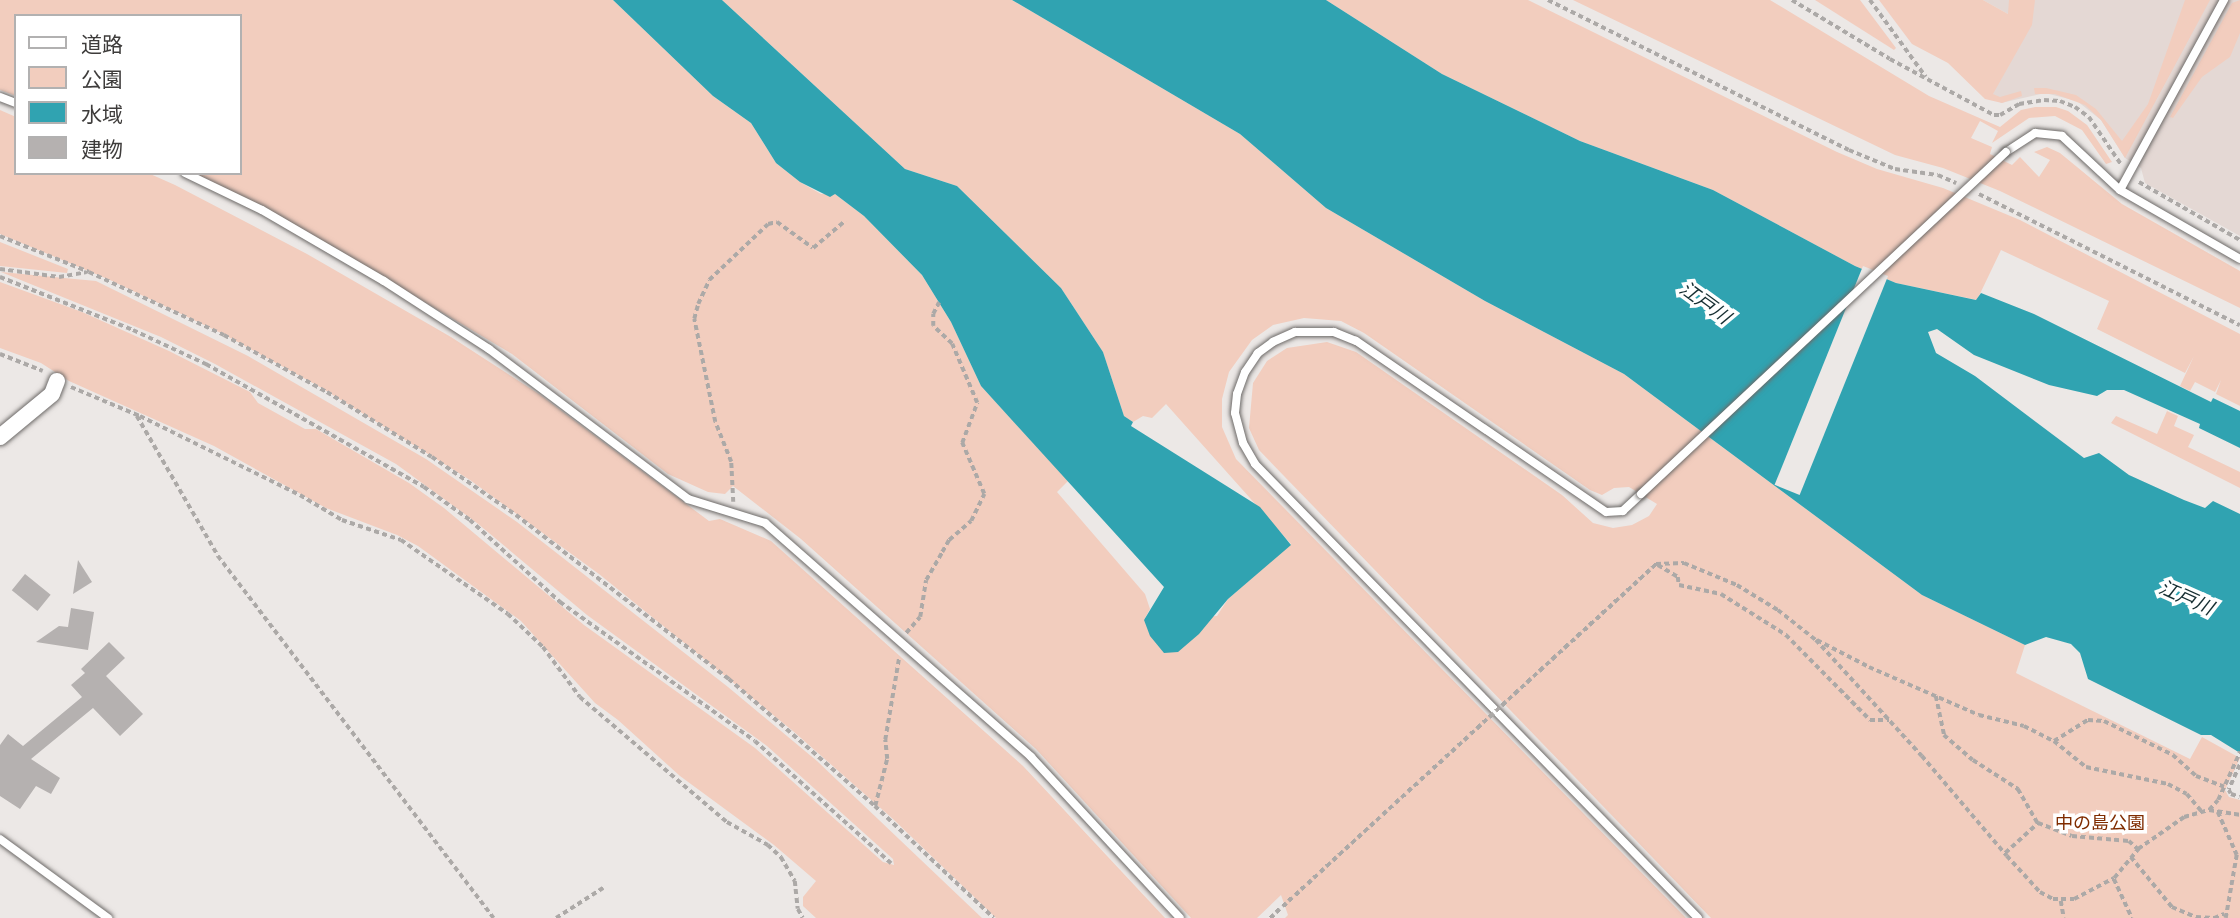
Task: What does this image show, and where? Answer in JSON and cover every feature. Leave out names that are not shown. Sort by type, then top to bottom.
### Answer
[{"type":"street","points":[[0,437],[52,394],[57,381]]},
{"type":"lane","points":[[2120,190],[2224,0]]},
{"type":"lane","points":[[1698,918],[1255,464],[1243,443],[1235,413],[1237,394],[1245,372],[1258,353],[1273,342],[1295,332],[1334,332],[1356,341],[1594,506],[1606,512],[1623,511],[2006,152],[2035,133],[2062,136],[2120,190],[2240,259]]},
{"type":"lane","points":[[189,175],[262,210],[384,281],[489,349],[688,499],[765,523],[1031,757],[1180,918]]},
{"type":"lane","points":[[0,839],[108,918]]},
{"type":"path","points":[[1548,0],[1849,150],[1895,169],[1938,175],[1962,186]]},
{"type":"path","points":[[1792,0],[1994,115],[2000,115],[2019,104],[2044,100],[2060,101],[2075,107],[2089,117],[2129,174],[2147,188],[2240,240]]},
{"type":"path","points":[[1870,0],[1928,79]]},
{"type":"path","points":[[1973,191],[2240,325]]},
{"type":"path","points":[[733,513],[731,462],[715,422],[694,319],[698,304],[709,280],[768,223],[777,222],[813,248],[845,221]]},
{"type":"path","points":[[0,236],[89,272],[224,335],[432,457],[516,515],[729,679],[875,806],[994,918]]},
{"type":"path","points":[[0,269],[60,277],[89,272]]},
{"type":"path","points":[[0,277],[133,330],[206,363],[424,487],[470,520],[560,602],[755,741],[891,863]]},
{"type":"path","points":[[875,806],[887,759],[885,740],[895,663],[902,643],[920,617],[926,580],[949,540],[971,521],[984,494],[962,443],[977,403],[952,344],[933,326],[933,314],[939,302]]},
{"type":"path","points":[[0,354],[39,368],[57,381],[136,414],[300,495],[342,520],[401,540],[508,614],[543,647],[580,697],[727,822],[768,845],[782,857],[795,881],[798,909],[803,918]]},
{"type":"path","points":[[136,414],[218,556],[494,918]]},
{"type":"path","points":[[1270,918],[1656,564],[1684,563],[1737,585],[1778,610],[1816,640],[2040,891],[2061,901],[2074,899],[2114,878],[2138,849],[2184,817],[2209,810],[2239,762]]},
{"type":"path","points":[[1656,564],[1678,577],[1678,584],[1721,594],[1786,635],[1870,720],[1889,720]]},
{"type":"path","points":[[1816,640],[1979,715],[2024,726],[2054,741],[2086,767],[2168,784],[2187,794],[2202,813]]},
{"type":"path","points":[[1936,696],[1944,735],[1973,760],[2018,789],[2038,823],[2073,836],[2129,841],[2138,849]]},
{"type":"path","points":[[2054,741],[2088,720],[2104,721],[2173,755],[2196,776],[2224,787]]},
{"type":"path","points":[[2240,752],[2229,790],[2231,794],[2240,797]]},
{"type":"path","points":[[2209,810],[2240,815]]},
{"type":"path","points":[[2131,856],[2172,907],[2196,917],[2225,916],[2230,907],[2237,855],[2218,812]]},
{"type":"path","points":[[2005,853],[2038,823]]},
{"type":"path","points":[[2114,878],[2132,918]]},
{"type":"path","points":[[556,918],[603,888]]},
{"type":"path","points":[[2061,901],[2064,918]]},
{"type":"shaded area","points":[[1983,0],[2240,0],[2240,236],[2145,183],[2141,168],[2125,158],[2101,120],[2077,101],[2045,93],[2001,103],[1993,94],[2008,14]]},
{"type":"green space","name":"中の島公園","points":[[0,0],[613,0],[713,96],[751,123],[776,163],[800,182],[821,194],[835,194],[864,216],[922,275],[951,322],[981,386],[1068,481],[1057,492],[1145,594],[1150,609],[1144,620],[1217,616],[1228,599],[1291,544],[1166,404],[1152,418],[1143,416],[1133,422],[1124,416],[1103,352],[1061,288],[957,186],[905,169],[722,0],[1012,0],[1240,134],[1326,208],[1485,301],[1624,374],[1922,595],[2025,645],[2016,673],[2190,759],[2202,737],[2240,758],[2225,790],[2229,797],[2240,800],[2240,918],[1711,918],[1259,450],[1249,428],[1253,383],[1267,361],[1287,348],[1327,342],[1356,352],[1562,495],[1593,523],[1613,528],[1632,525],[1649,516],[1657,504],[1629,487],[1614,488],[1602,495],[1590,490],[1364,333],[1341,321],[1304,318],[1273,325],[1252,340],[1229,372],[1222,399],[1222,427],[1236,459],[1686,918],[1285,918],[1288,915],[1281,895],[1257,918],[1191,918],[1036,749],[801,539],[733,486],[725,494],[708,492],[668,474],[512,354],[298,227],[199,175],[242,175],[242,14],[14,14],[14,95],[0,90]]},
{"type":"green space","points":[[1326,0],[1528,0],[1837,152],[1877,169],[1943,188],[2020,220],[2240,334],[2240,406],[2216,394],[2221,380],[2215,392],[2195,382],[2190,391],[2180,386],[2194,356],[2185,373],[2097,329],[2109,301],[2001,250],[1977,300],[1896,283],[1855,266],[1713,190],[1580,141],[1442,74]]},
{"type":"green space","points":[[1573,0],[1770,0],[1929,96],[2000,127],[2021,110],[2056,107],[2068,111],[2087,125],[2112,162],[2106,164],[2082,130],[2055,116],[2029,118],[1992,143],[1998,131],[1980,121],[1971,138],[1992,147],[1990,154],[2012,165],[2020,157],[2039,177],[2050,160],[2034,152],[2047,147],[2060,153],[2122,204],[2240,271],[2240,308],[2000,191],[1943,168],[1895,155]]},
{"type":"green space","points":[[1815,0],[1860,0],[1896,48],[1894,50]]},
{"type":"green space","points":[[1879,0],[1983,0],[2008,14],[2009,0],[2035,0],[2032,25],[1993,94],[2000,97],[2021,91],[2022,96],[2002,103],[1985,99],[1948,63],[1912,44]]},
{"type":"green space","points":[[2185,0],[2210,0],[2125,158],[2101,120],[2085,105],[2055,94],[2035,94],[2034,88],[2046,88],[2076,95],[2096,109],[2122,141],[2148,104]]},
{"type":"green space","points":[[2240,0],[2240,33],[2230,57],[2202,77],[2173,118],[2170,117],[2232,3]]},
{"type":"green space","points":[[0,110],[14,116],[14,175],[152,175],[307,254],[451,337],[539,394],[709,521],[720,519],[771,541],[1023,766],[1165,918],[996,918],[893,819],[793,731],[599,574],[470,480],[320,387],[223,334],[110,280],[0,234]]},
{"type":"green space","points":[[0,242],[68,269],[67,273],[0,266]]},
{"type":"green space","points":[[1,272],[96,281],[248,356],[426,459],[517,522],[728,687],[817,761],[982,918],[816,918],[803,906],[803,897],[816,881],[774,845],[680,776],[595,703],[521,621],[418,546],[397,535],[326,508],[214,446],[69,381],[41,363],[0,348],[0,282],[82,312],[169,351],[250,392],[258,403],[305,429],[316,429],[409,483],[444,508],[584,625],[755,748],[883,862],[894,865],[893,859],[767,746],[587,615],[477,523],[396,464],[161,337]]},
{"type":"green space","points":[[2167,411],[2178,416],[2174,426],[2194,435],[2188,447],[2240,472],[2240,488],[2111,423],[2116,416],[2157,434]]},
{"type":"water","points":[[613,0],[722,0],[905,169],[957,186],[1061,288],[1103,352],[1124,416],[1133,422],[1131,426],[1260,507],[1291,545],[1228,599],[1199,634],[1178,652],[1164,653],[1150,636],[1144,620],[1164,587],[981,386],[951,322],[922,275],[864,216],[835,194],[830,197],[800,182],[776,163],[751,123],[713,96]]},
{"type":"water","name":"江戸川","points":[[1012,0],[1326,0],[1442,74],[1580,141],[1713,190],[1855,266],[1896,283],[1976,300],[1981,293],[2034,314],[2211,402],[2213,398],[2240,411],[2240,448],[2199,428],[2200,424],[2124,390],[2107,390],[2097,396],[2049,385],[1974,355],[1937,329],[1928,332],[1936,353],[1975,376],[2084,458],[2099,453],[2129,475],[2184,500],[2205,508],[2213,501],[2240,514],[2240,753],[2211,735],[2201,735],[2088,679],[2080,653],[2071,644],[2046,637],[2025,645],[1922,595],[1624,374],[1485,301],[1326,208],[1240,134]]},
{"type":"pier","points":[[1863,266],[1888,276],[1800,495],[1775,485]]},
{"type":"building","points":[[78,560],[92,582],[73,594]]},
{"type":"building","points":[[25,574],[51,595],[37,611],[12,590]]},
{"type":"building","points":[[71,608],[94,612],[88,650],[36,642],[59,626],[68,627]]},
{"type":"building","points":[[109,642],[125,658],[106,676],[143,714],[120,736],[93,708],[31,759],[60,778],[51,794],[36,786],[20,809],[0,796],[0,745],[8,734],[23,746],[82,697],[71,685],[85,673],[81,669]]}]
